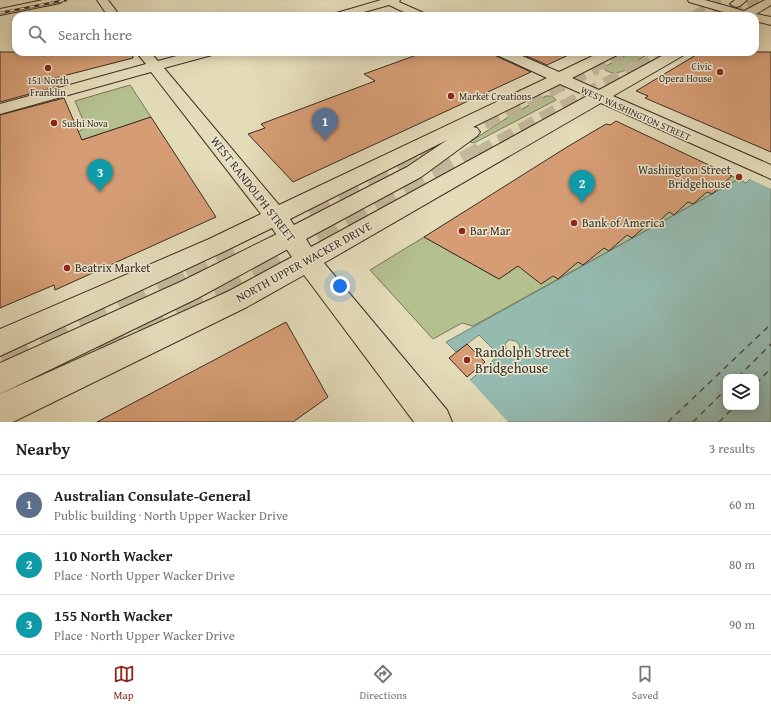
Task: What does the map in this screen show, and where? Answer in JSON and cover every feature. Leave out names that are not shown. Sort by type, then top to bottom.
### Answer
[{"type":"main road","points":[[0,12],[60,0]]},
{"type":"main road","points":[[102,0],[111,12]]},
{"type":"main road","points":[[350,12],[390,0],[414,12]]},
{"type":"main road","points":[[694,0],[714,2],[739,12]]},
{"type":"main road","points":[[755,12],[771,1]]},
{"type":"main road","points":[[699,12],[714,2]]},
{"type":"main road","points":[[759,18],[771,21]]},
{"type":"main road","points":[[0,109],[148,59],[173,56]]},
{"type":"main road","name":"WEST WASHINGTON STREET","points":[[511,56],[765,170]]},
{"type":"main road","points":[[0,343],[132,282],[217,245],[604,56]]},
{"type":"main road","name":"NORTH UPPER WACKER DRIVE","points":[[0,411],[238,299],[672,56]]},
{"type":"main road","name":"WEST RANDOLPH STREET","points":[[148,59],[275,216],[307,260],[435,422]]},
{"type":"main road","points":[[590,63],[597,72],[608,76],[630,79]]},
{"type":"main road","points":[[0,379],[189,290],[414,172],[525,95]]},
{"type":"green space","points":[[625,56],[645,56],[638,60],[638,63],[621,72],[608,72],[604,69],[604,67]]},
{"type":"green space","points":[[130,85],[151,117],[11,163],[86,127],[75,101]]},
{"type":"green space","points":[[546,96],[552,96],[556,100],[474,143],[470,142],[513,114]]},
{"type":"green space","points":[[727,174],[739,179],[473,326],[462,323],[433,339],[370,270],[424,237],[499,279],[518,266]]},
{"type":"water","points":[[771,158],[771,422],[422,422],[499,355],[479,335],[456,352],[446,342],[739,179],[746,183]],"holes":[[[509,340],[515,341],[519,344],[520,348],[517,353],[512,353],[506,349],[505,344]]]},
{"type":"pier","points":[[771,157],[771,189],[748,178]]},
{"type":"pier","points":[[469,379],[508,422],[420,422],[421,420]]},
{"type":"building","name":"151 North Franklin","points":[[0,52],[12,52],[12,56],[133,56],[133,58],[55,78],[59,86],[0,102]]},
{"type":"building","name":"Civic Opera House","points":[[759,52],[771,52],[771,152],[645,98],[648,96],[636,91],[694,56],[759,56]]},
{"type":"building","points":[[414,56],[496,56],[531,72],[293,182],[248,134],[265,128],[261,124],[375,81],[364,74]]},
{"type":"building","points":[[526,56],[566,56],[547,65]]},
{"type":"building","points":[[64,98],[82,140],[151,117],[216,217],[55,290],[54,285],[0,308],[0,115]]},
{"type":"building","points":[[616,121],[732,176],[712,194],[707,192],[693,204],[688,202],[674,215],[669,212],[654,226],[649,223],[632,238],[627,235],[609,251],[604,248],[583,265],[578,262],[558,279],[553,276],[541,284],[518,266],[499,279],[424,237],[567,147],[606,124],[610,125]]},
{"type":"building","points":[[286,322],[328,397],[293,422],[97,422]]},
{"type":"building","name":"Randolph Street Bridgehouse","points":[[467,344],[485,362],[467,377],[449,358]]},
{"type":"ferry route","points":[[668,422],[771,324]]},
{"type":"ferry route","points":[[741,374],[771,344]]},
{"type":"ferry route","points":[[759,381],[771,368]]},
{"type":"ferry route","points":[[693,422],[723,392]]},
{"type":"ferry route","points":[[719,422],[731,410]]},
{"type":"tunnel","points":[[703,12],[727,0]]},
{"type":"tunnel","points":[[740,12],[763,0]]},
{"type":"tunnel","points":[[596,66],[616,56]]},
{"type":"tunnel","points":[[640,67],[660,56]]},
{"type":"tunnel","points":[[420,153],[596,66]]},
{"type":"tunnel","points":[[479,154],[642,66]]},
{"type":"tunnel","points":[[308,210],[420,153]]},
{"type":"tunnel","points":[[260,270],[339,231],[481,153]]},
{"type":"tunnel","points":[[185,270],[232,247]]},
{"type":"tunnel","points":[[0,356],[106,309],[187,269]]},
{"type":"tunnel","points":[[99,350],[262,269]]},
{"type":"railway","points":[[0,13],[66,0]]},
{"type":"place","name":"151 North Franklin","points":[[48,68]]},
{"type":"place","name":"Civic Opera House","points":[[720,72]]},
{"type":"place","name":"Market Creations","points":[[451,96]]},
{"type":"place","name":"Sushi Nova","points":[[54,123]]},
{"type":"place","name":"Australian Consulate-General","points":[[325,141]]},
{"type":"place","name":"Washington Street Bridgehouse","points":[[739,177]]},
{"type":"place","name":"155 North Wacker","points":[[100,192]]},
{"type":"place","name":"110 North Wacker","points":[[582,203]]},
{"type":"place","name":"Bank of America","points":[[574,223]]},
{"type":"place","name":"Bar Mar","points":[[462,231]]},
{"type":"place","name":"Beatrix Market","points":[[67,268]]},
{"type":"place","name":"Randolph Street Bridgehouse","points":[[467,360]]}]
